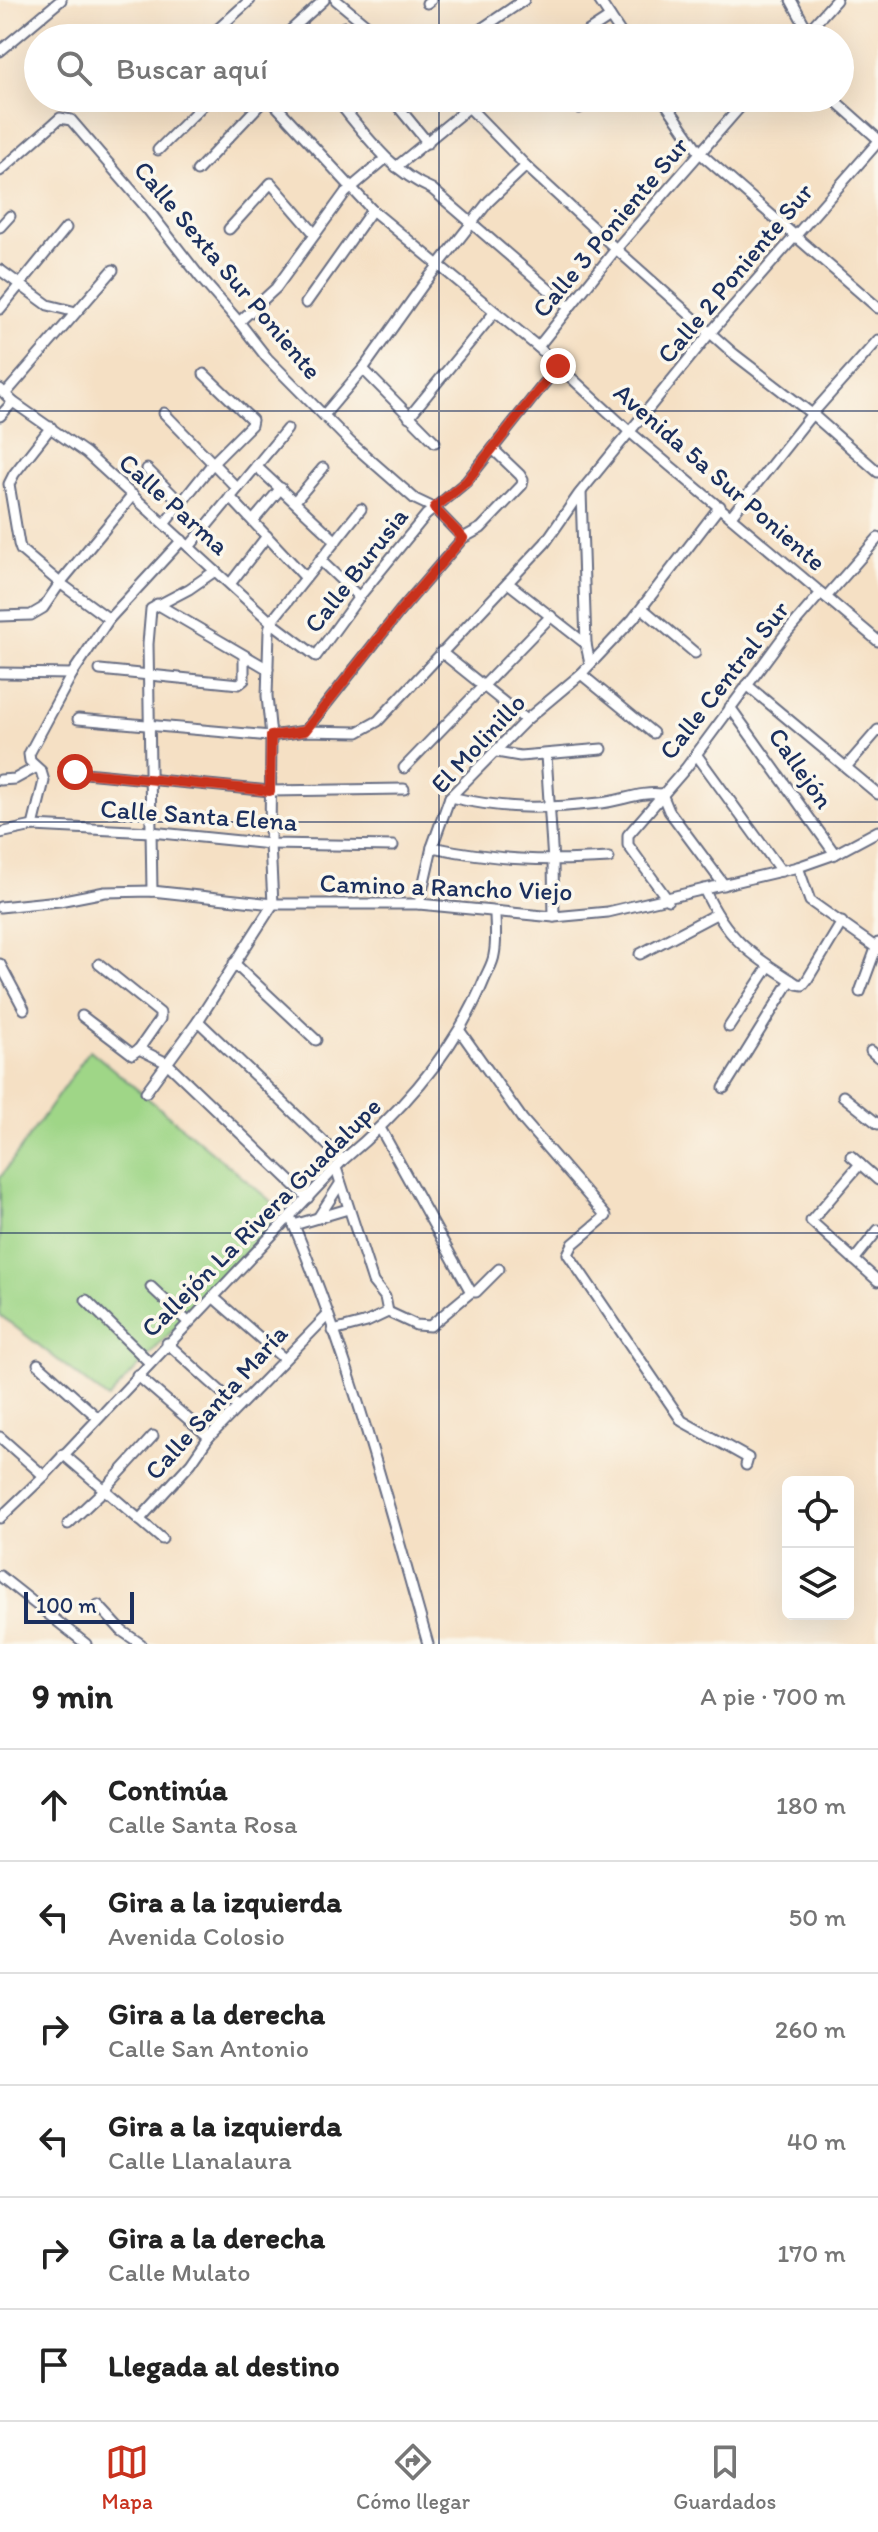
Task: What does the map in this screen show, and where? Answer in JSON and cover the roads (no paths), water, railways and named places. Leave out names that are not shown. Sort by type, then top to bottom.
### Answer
[{"type":"street","points":[[32,24],[61,0]]},
{"type":"street","points":[[225,24],[250,0]]},
{"type":"street","points":[[297,24],[324,0]]},
{"type":"street","points":[[336,0],[365,24]]},
{"type":"street","points":[[489,24],[524,0]]},
{"type":"street","points":[[599,0],[615,24]]},
{"type":"street","points":[[791,0],[801,24]]},
{"type":"street","points":[[814,24],[836,0]]},
{"type":"street","points":[[599,24],[610,17]]},
{"type":"street","points":[[0,51],[24,31]]},
{"type":"street","points":[[158,150],[196,112]]},
{"type":"street","points":[[197,171],[254,112]]},
{"type":"street","name":"Avenida 5a Sur Poniente","points":[[281,112],[372,210],[538,347],[631,433],[878,641]]},
{"type":"street","points":[[346,112],[385,159],[432,189],[569,307]]},
{"type":"street","points":[[403,112],[428,143]]},
{"type":"street","points":[[396,167],[463,112]]},
{"type":"street","points":[[472,112],[526,166],[710,333],[812,414],[878,472]]},
{"type":"street","points":[[672,112],[700,153],[878,308]]},
{"type":"street","name":"Calle 3 Poniente Sur","points":[[538,347],[616,249],[736,112]]},
{"type":"street","points":[[847,112],[878,141]]},
{"type":"street","name":"Calle Sexta Sur Poniente","points":[[0,171],[60,118],[71,120],[145,206],[267,358],[397,484],[432,509],[463,538]]},
{"type":"street","name":"Calle 2 Poniente Sur","points":[[78,719],[271,736],[305,731],[358,732],[378,721],[545,543],[581,491],[710,333],[878,141]]},
{"type":"street","points":[[239,322],[276,288],[350,189],[385,159]]},
{"type":"street","points":[[324,415],[363,369],[471,223],[526,166]]},
{"type":"street","points":[[229,229],[271,183],[315,234]]},
{"type":"street","points":[[306,303],[372,210]]},
{"type":"street","points":[[0,227],[10,216]]},
{"type":"street","points":[[0,309],[66,228]]},
{"type":"street","points":[[0,270],[48,305],[76,312]]},
{"type":"street","points":[[3,391],[113,270]]},
{"type":"street","points":[[409,417],[494,313]]},
{"type":"street","points":[[731,516],[812,414],[878,340]]},
{"type":"street","name":"Calle Burusia","points":[[316,656],[359,597],[432,509],[466,482],[558,366]]},
{"type":"street","name":"Calle Sexta Sur Poniente","points":[[363,369],[435,442]]},
{"type":"street","points":[[165,523],[213,463],[249,429],[252,420],[204,374]]},
{"type":"street","name":"Calle Parma","points":[[3,391],[133,495],[271,622],[316,656]]},
{"type":"street","points":[[0,416],[13,402]]},
{"type":"street","points":[[164,413],[213,463],[253,521],[305,577]]},
{"type":"street","points":[[51,427],[14,474],[9,491],[21,550],[109,619]]},
{"type":"street","points":[[33,826],[44,781],[41,771],[30,761],[29,754],[72,674],[109,619],[186,544],[287,429]]},
{"type":"street","points":[[305,731],[391,622],[463,538],[481,528],[522,485],[523,480],[493,449]]},
{"type":"street","points":[[256,466],[336,541]]},
{"type":"street","points":[[295,501],[323,468]]},
{"type":"street","points":[[147,469],[182,504]]},
{"type":"street","points":[[253,521],[281,488]]},
{"type":"street","points":[[581,491],[586,644],[590,664]]},
{"type":"street","points":[[0,616],[31,615],[43,608],[133,495]]},
{"type":"street","name":"El Molinillo","points":[[419,904],[432,847],[450,797],[526,720],[581,674],[642,608],[720,506]]},
{"type":"street","points":[[146,1092],[198,1021],[273,904],[268,669],[271,622],[361,509]]},
{"type":"street","points":[[230,584],[267,536]]},
{"type":"street","name":"Calle Central Sur","points":[[668,900],[626,840],[658,804],[662,794],[747,685],[823,595],[878,538]]},
{"type":"street","points":[[320,560],[359,597]]},
{"type":"street","points":[[152,891],[150,613],[157,604],[189,589],[215,571]]},
{"type":"street","points":[[508,583],[586,644]]},
{"type":"street","points":[[157,604],[268,669]]},
{"type":"street","points":[[642,608],[695,653]]},
{"type":"street","points":[[404,768],[551,616]]},
{"type":"street","points":[[441,652],[526,720]]},
{"type":"street","points":[[100,670],[239,684],[244,680],[244,656]]},
{"type":"street","points":[[0,673],[72,674]]},
{"type":"street","points":[[581,674],[653,733]]},
{"type":"street","points":[[747,685],[878,794]]},
{"type":"street","name":"Callejón","points":[[730,707],[835,854]]},
{"type":"street","points":[[846,767],[878,730]]},
{"type":"street","points":[[497,752],[520,756],[602,749]]},
{"type":"street","points":[[696,754],[781,871]]},
{"type":"street","points":[[546,755],[554,917]]},
{"type":"street","points":[[0,780],[15,779],[35,768]]},
{"type":"street","points":[[75,772],[270,791],[404,789]]},
{"type":"street","points":[[450,797],[486,805],[550,809],[617,801],[648,793],[662,794],[669,811],[724,885]]},
{"type":"street","name":"Calle Santa Elena","points":[[0,833],[33,826],[151,832],[270,844],[393,846]]},
{"type":"street","name":"Camino a Rancho Viejo","points":[[0,907],[59,901],[105,892],[152,891],[273,904],[419,904],[554,917],[608,912],[668,900],[798,867],[835,854],[878,831]]},
{"type":"street","points":[[432,847],[485,858],[553,862],[609,858]]},
{"type":"street","points":[[798,867],[810,901],[877,946],[860,992]]},
{"type":"street","points":[[704,889],[728,933],[769,966],[803,985],[842,922]]},
{"type":"street","name":"Callejón La Rivera Guadalupe","points":[[0,1518],[44,1476],[167,1343],[292,1220],[339,1164],[399,1108],[460,1031],[479,995],[494,955],[495,913]]},
{"type":"street","points":[[640,954],[716,914]]},
{"type":"street","points":[[234,963],[316,1040]]},
{"type":"street","points":[[0,964],[24,1009]]},
{"type":"street","points":[[82,1016],[132,1054],[160,1019],[160,1013],[99,964]]},
{"type":"street","points":[[729,1027],[769,966]]},
{"type":"street","points":[[724,1088],[791,980]]},
{"type":"street","points":[[198,1021],[339,1164],[340,1184],[348,1209],[373,1282],[385,1297],[388,1312]]},
{"type":"street","points":[[460,1031],[523,1120],[606,1216],[573,1244],[568,1254],[682,1421],[748,1458],[746,1465]]},
{"type":"street","points":[[139,1049],[167,1063],[308,1198]]},
{"type":"street","points":[[843,1096],[878,1124]]},
{"type":"street","points":[[380,1128],[471,1292]]},
{"type":"street","points":[[851,1156],[878,1180]]},
{"type":"street","points":[[860,1164],[811,1221],[878,1281]]},
{"type":"street","points":[[318,1218],[340,1184]]},
{"type":"street","points":[[348,1209],[318,1218],[292,1220],[370,1440],[428,1644]]},
{"type":"street","points":[[854,1260],[878,1230]]},
{"type":"street","points":[[388,1312],[416,1325],[430,1326],[471,1292],[476,1292],[499,1269]]},
{"type":"street","points":[[151,1287],[188,1322]]},
{"type":"street","points":[[213,1297],[283,1358]]},
{"type":"street","points":[[86,1300],[149,1362]]},
{"type":"street","points":[[333,1331],[367,1322],[388,1312]]},
{"type":"street","name":"Calle Santa María","points":[[139,1520],[191,1463],[209,1437],[328,1315]]},
{"type":"street","points":[[167,1343],[238,1407]]},
{"type":"street","points":[[38,1364],[97,1417]]},
{"type":"street","points":[[137,1375],[209,1437]]},
{"type":"street","points":[[68,1524],[153,1436]]},
{"type":"street","points":[[2,1441],[44,1476]]},
{"type":"street","points":[[63,1454],[162,1539]]},
{"type":"street","points":[[0,1576],[86,1644]]},
{"type":"street","points":[[98,1605],[122,1631],[141,1644]]}]
